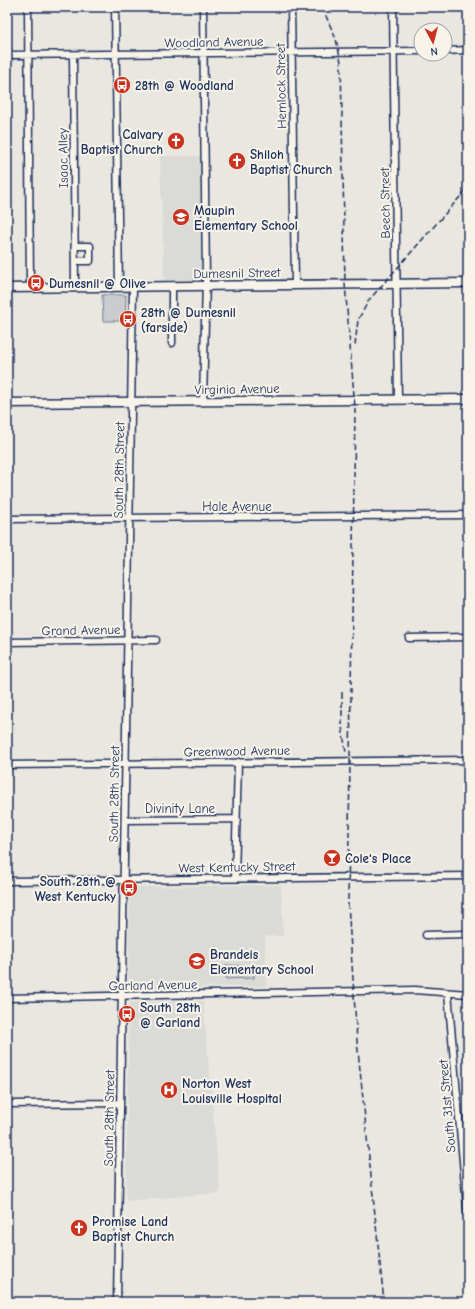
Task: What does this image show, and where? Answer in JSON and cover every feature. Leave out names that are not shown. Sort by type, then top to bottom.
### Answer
[{"type":"main road","name":"Dumesnil Street","points":[[7,288],[468,283]]},
{"type":"main road","name":"Virginia Avenue","points":[[7,404],[468,399]]},
{"type":"street","points":[[28,7],[30,288]]},
{"type":"street","points":[[115,7],[119,287]]},
{"type":"street","points":[[203,7],[206,286],[203,401]]},
{"type":"street","name":"Hemlock Street","points":[[291,7],[295,285]]},
{"type":"street","name":"Beech Street","points":[[393,7],[398,400]]},
{"type":"street","points":[[453,51],[468,50]]},
{"type":"street","name":"Woodland Avenue","points":[[7,55],[413,51]]},
{"type":"street","name":"Isaac Alley","points":[[73,55],[75,287]]},
{"type":"street","points":[[75,246],[90,246],[90,261],[75,261]]},
{"type":"street","points":[[172,286],[172,343]]},
{"type":"street","name":"South 28th Street","points":[[117,1302],[133,287]]},
{"type":"street","name":"Hale Avenue","points":[[7,519],[468,515]]},
{"type":"street","points":[[409,638],[468,637]]},
{"type":"street","name":"Grand Avenue","points":[[7,642],[156,640]]},
{"type":"street","name":"Greenwood Avenue","points":[[7,765],[468,760]]},
{"type":"street","points":[[235,878],[238,762]]},
{"type":"street","name":"Divinity Lane","points":[[125,820],[236,819]]},
{"type":"street","name":"West Kentucky Street","points":[[7,881],[468,876]]},
{"type":"street","points":[[426,935],[468,934]]},
{"type":"street","name":"Garland Avenue","points":[[7,998],[122,997],[408,990],[468,994]]},
{"type":"street","name":"South 31st Street","points":[[448,993],[468,1218]]},
{"type":"street","points":[[7,1104],[120,1103]]},
{"type":"shaded area","name":"Maupin Elementary School","points":[[160,156],[200,156],[201,279],[199,280],[164,280]]},
{"type":"shaded area","points":[[102,295],[126,295],[125,321],[103,321]]},
{"type":"shaded area","name":"Brandeis Elementary School","points":[[281,885],[283,936],[265,936],[266,986],[128,988],[130,887]]},
{"type":"shaded area","points":[[226,965],[254,966],[254,978],[226,979]]},
{"type":"shaded area","name":"Norton West Louisville Hospital","points":[[203,1001],[220,1193],[126,1201],[129,1002]]},
{"type":"railway","points":[[322,7],[336,39],[341,62],[345,284],[355,408],[348,903],[357,1041],[384,1302]]},
{"type":"railway","points":[[355,345],[358,320],[369,300],[468,188]]},
{"type":"railway","points":[[342,692],[342,726],[346,753]]},
{"type":"place","name":"28th @ Woodland","points":[[122,85]]},
{"type":"place","name":"Calvary Baptist Church","points":[[176,141]]},
{"type":"place","name":"Shiloh Baptist Church","points":[[237,161]]},
{"type":"place","name":"Maupin Elementary School","points":[[181,217]]},
{"type":"place","name":"Dumesnil @ Olive","points":[[36,283]]},
{"type":"place","name":"28th @ Dumesnil (farside)","points":[[128,319]]},
{"type":"place","name":"Cole's Place","points":[[332,858]]},
{"type":"place","name":"South 28th @ West Kentucky","points":[[129,888]]},
{"type":"place","name":"Brandeis Elementary School","points":[[197,961]]},
{"type":"place","name":"South 28th @ Garland","points":[[127,1014]]},
{"type":"place","name":"Norton West Louisville Hospital","points":[[169,1090]]},
{"type":"place","name":"Promise Land Baptist Church","points":[[79,1228]]}]
